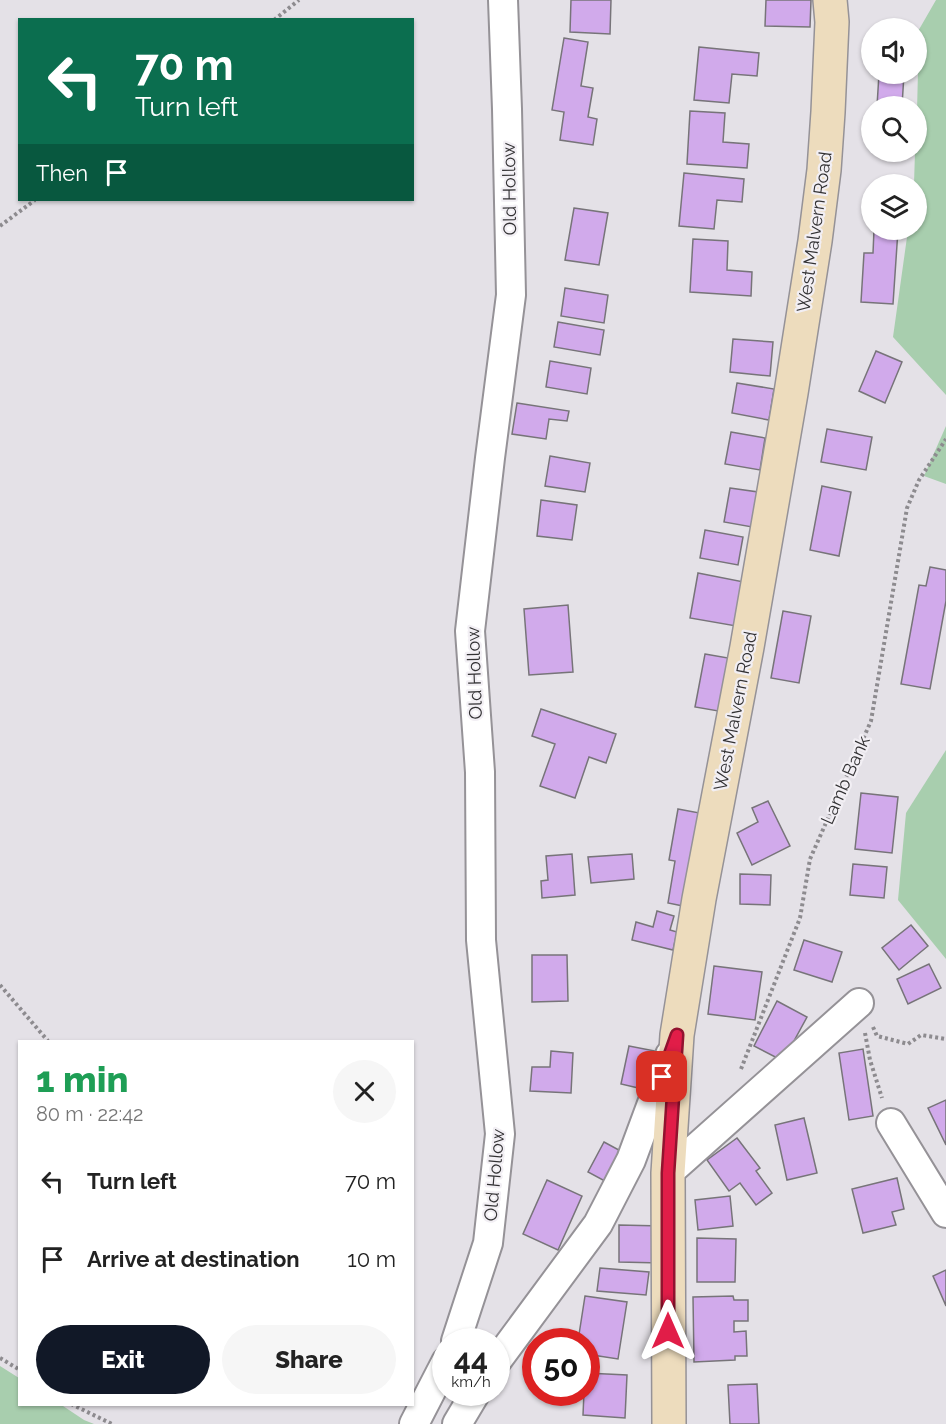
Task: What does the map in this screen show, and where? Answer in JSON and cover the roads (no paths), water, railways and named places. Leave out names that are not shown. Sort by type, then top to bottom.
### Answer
[{"type":"main road","name":"West Malvern Road","points":[[669,1424],[668,1173],[677,1035],[699,899],[745,658],[815,241],[824,170],[828,112],[832,22],[830,0]]},
{"type":"street","name":"Old Hollow","points":[[460,1328],[488,1244],[500,1134],[481,940],[480,772],[470,631],[489,458],[511,295],[503,0]]},
{"type":"street","points":[[668,1173],[859,1003]]},
{"type":"street","points":[[510,1343],[598,1224],[631,1160],[677,1035]]},
{"type":"street","points":[[891,1123],[946,1213]]},
{"type":"street","points":[[414,1424],[432,1389]]},
{"type":"street","points":[[457,1424],[468,1406]]}]
